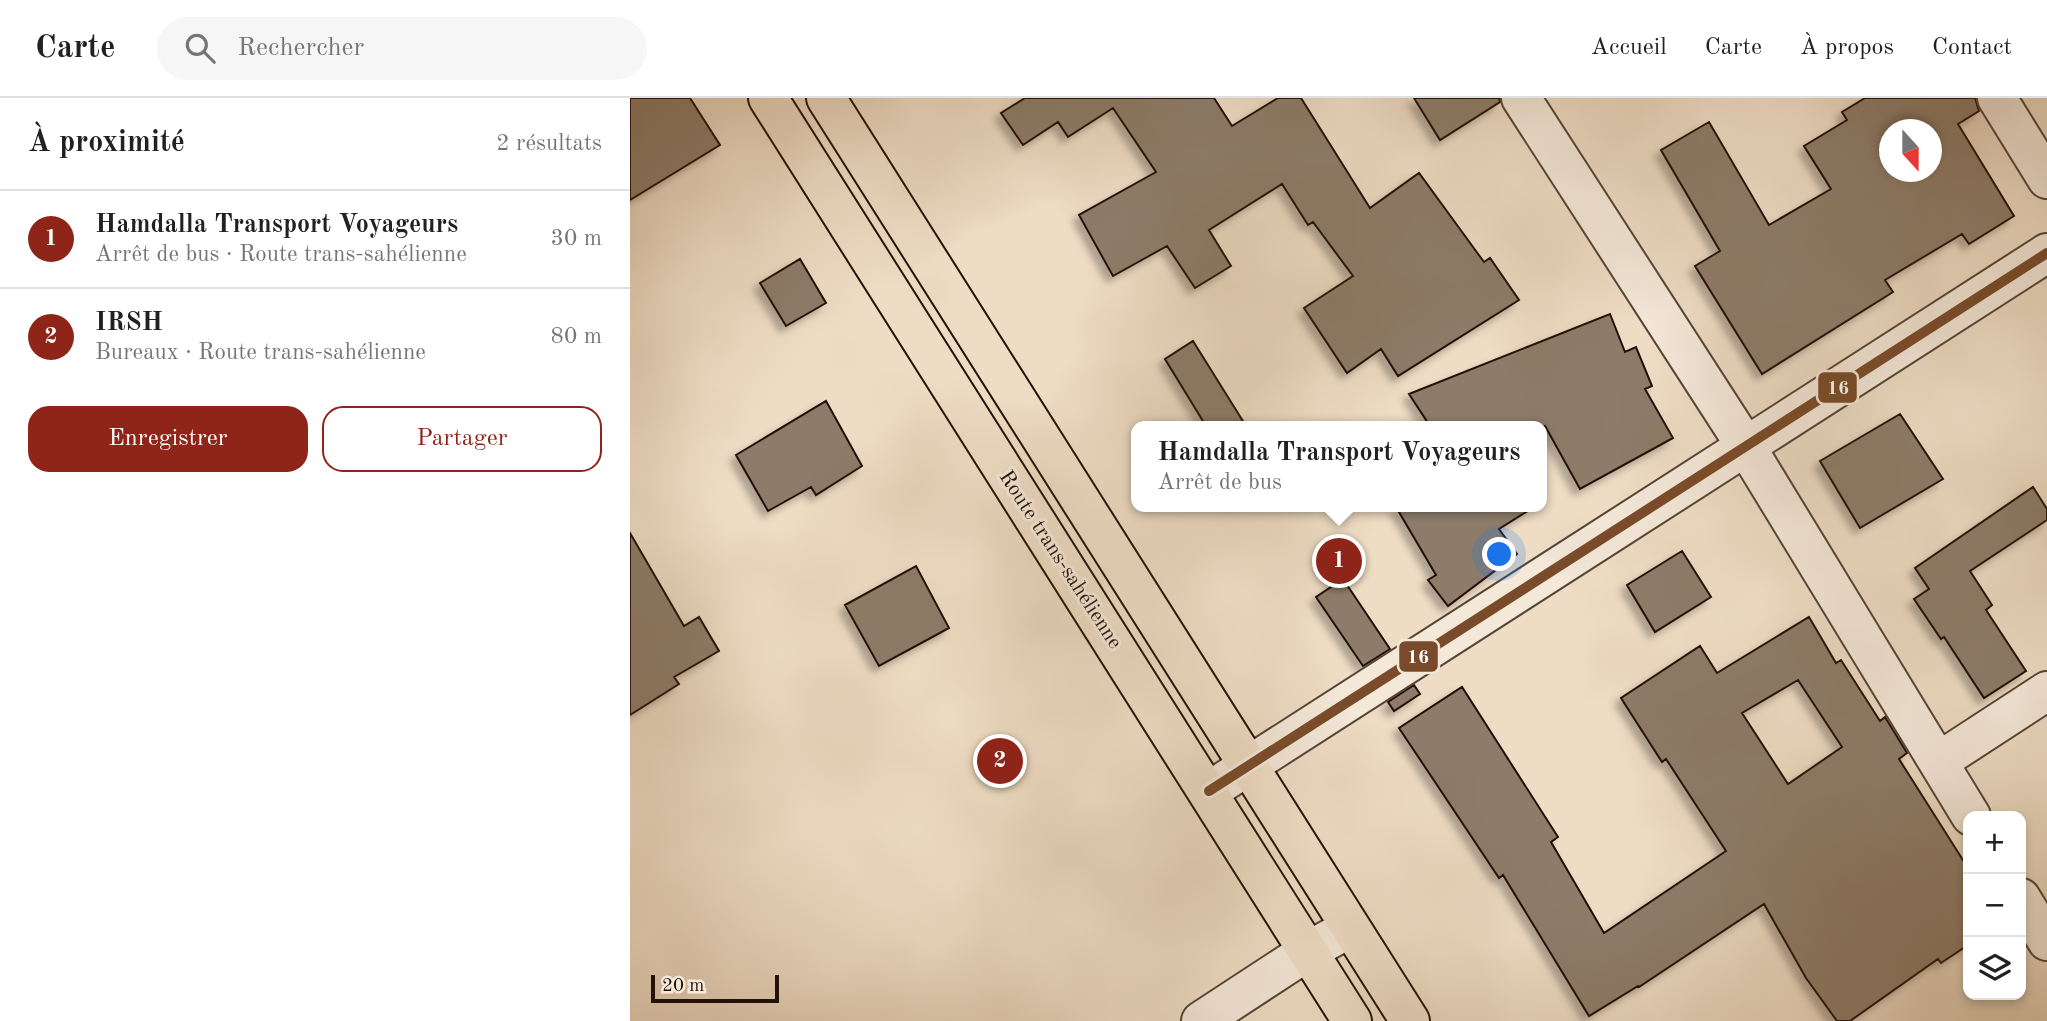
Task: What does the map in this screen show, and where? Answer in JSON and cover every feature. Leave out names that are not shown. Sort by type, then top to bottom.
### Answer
[{"type":"highway","name":"Route trans-sahélienne","points":[[768,98],[1352,1021]]},
{"type":"highway","points":[[826,98],[1409,1021]]},
{"type":"street","points":[[1521,98],[1745,445],[1968,811]]},
{"type":"street","points":[[1997,98],[2047,180]]},
{"type":"street","points":[[1209,792],[2047,253]]},
{"type":"street","points":[[1938,762],[2047,691]]},
{"type":"street","points":[[2026,906],[2047,941]]},
{"type":"street","points":[[1201,1021],[1308,951],[1350,928]]},
{"type":"building","points":[[630,98],[690,98],[720,145],[630,200]]},
{"type":"building","points":[[1025,98],[1214,98],[1232,126],[1278,98],[1301,98],[1370,208],[1419,173],[1484,262],[1490,258],[1519,300],[1398,376],[1381,349],[1347,373],[1304,308],[1353,276],[1313,222],[1308,225],[1282,184],[1209,230],[1231,266],[1195,288],[1167,246],[1113,276],[1079,215],[1156,172],[1113,108],[1068,137],[1058,122],[1023,145],[1001,113]]},
{"type":"building","points":[[1414,98],[1499,98],[1500,102],[1440,140]]},
{"type":"building","points":[[1865,98],[1975,98],[1979,111],[1958,124],[2014,216],[1969,244],[1962,234],[1885,280],[1893,292],[1762,374],[1695,266],[1720,251],[1661,150],[1709,122],[1769,225],[1831,189],[1804,146],[1847,120],[1842,112]]},
{"type":"building","points":[[800,259],[826,303],[786,326],[760,283]]},
{"type":"building","points":[[1610,314],[1625,352],[1636,347],[1652,386],[1645,389],[1673,438],[1580,489],[1547,430],[1547,421],[1427,421],[1409,394]]},
{"type":"building","points":[[1193,341],[1243,421],[1203,421],[1165,359]]},
{"type":"building","points":[[826,401],[862,466],[816,495],[811,487],[768,511],[736,455]]},
{"type":"building","points":[[1900,414],[1943,479],[1860,528],[1820,461]]},
{"type":"building","points":[[2033,487],[2047,509],[2047,520],[1970,571],[1992,605],[1986,610],[2026,671],[1984,698],[1944,637],[1941,639],[1914,599],[1929,589],[1915,568]]},
{"type":"building","points":[[1399,512],[1526,512],[1499,529],[1517,554],[1448,606],[1428,580],[1436,575]]},
{"type":"building","points":[[630,533],[684,626],[699,617],[719,651],[674,677],[679,684],[630,715]]},
{"type":"building","points":[[1682,551],[1711,597],[1655,632],[1627,585]]},
{"type":"building","points":[[916,566],[949,628],[879,666],[845,605]]},
{"type":"building","points":[[1343,579],[1390,649],[1363,666],[1316,597]]},
{"type":"building","points":[[1809,617],[1836,663],[1841,660],[1880,721],[1885,717],[1907,753],[1899,759],[1963,860],[1963,948],[1941,963],[1938,959],[1850,1021],[1837,1021],[1806,978],[1764,904],[1639,987],[1589,1016],[1503,875],[1499,878],[1399,728],[1462,687],[1558,837],[1551,842],[1604,933],[1726,851],[1666,759],[1662,762],[1621,698],[1700,646],[1717,673]],"holes":[[[1798,680],[1842,747],[1788,784],[1742,713]]]},
{"type":"building","points":[[1414,685],[1420,694],[1394,711],[1388,702]]},
{"type":"transit line","name":"16","points":[[1209,791],[2047,253]]},
{"type":"place","name":"Hamdalla Transport Voyageurs","points":[[1339,561]]},
{"type":"place","name":"IRSH","points":[[1000,761]]}]
